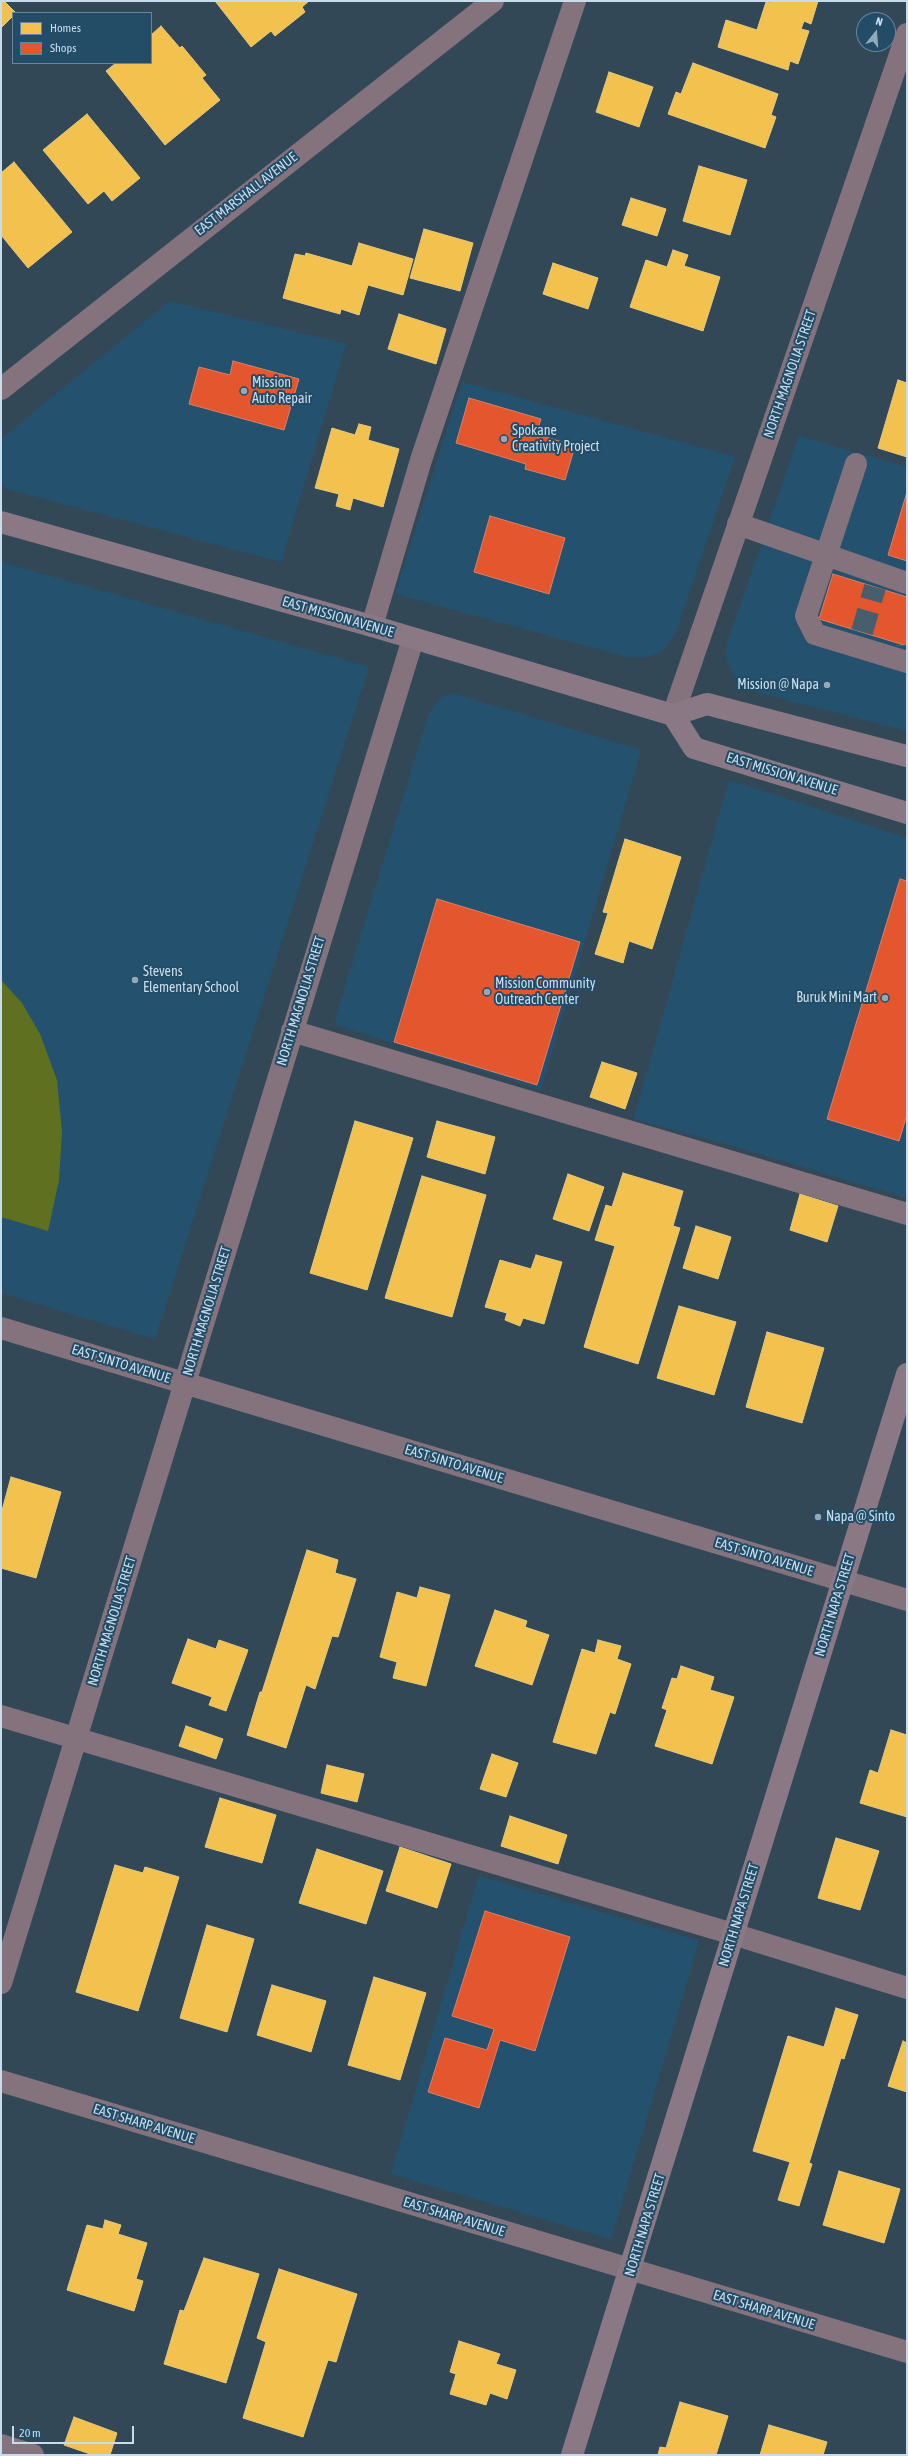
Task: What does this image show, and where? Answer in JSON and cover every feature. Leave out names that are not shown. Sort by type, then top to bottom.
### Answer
[{"type":"main road","name":"EAST MISSION AVENUE","points":[[1,522],[372,626],[673,715],[694,748],[907,813]]},
{"type":"main road","points":[[673,715],[706,704],[907,756]]},
{"type":"main road","name":"NORTH NAPA STREET","points":[[572,2455],[631,2270],[733,1934],[907,1374]]},
{"type":"street","name":"EAST MARSHALL AVENUE","points":[[1,389],[492,1]]},
{"type":"street","points":[[372,626],[427,444],[576,1]]},
{"type":"street","name":"NORTH MAGNOLIA STREET","points":[[673,715],[907,34]]},
{"type":"street","points":[[856,464],[806,616],[815,634],[860,640],[905,656]]},
{"type":"street","points":[[738,524],[826,555],[877,580],[907,583]]},
{"type":"street","name":"NORTH MAGNOLIA STREET","points":[[1,1983],[292,1031],[414,639]]},
{"type":"street","points":[[292,1031],[907,1214]]},
{"type":"street","name":"EAST SINTO AVENUE","points":[[1,1328],[907,1600]]},
{"type":"street","points":[[1,1716],[733,1934],[907,1988]]},
{"type":"street","name":"EAST SHARP AVENUE","points":[[1,2080],[907,2352]]},
{"type":"street","points":[[1,2445],[33,2455]]},
{"type":"shaded area","points":[[170,301],[346,344],[281,562],[7,489],[1,483],[2,438]]},
{"type":"shaded area","points":[[462,382],[735,457],[675,635],[661,652],[648,657],[627,657],[395,594]]},
{"type":"shaded area","points":[[799,436],[907,467],[907,731],[759,693],[738,682],[728,663],[726,654],[728,640]]},
{"type":"shaded area","name":"Stevens Elementary School","points":[[1,562],[369,667],[155,1339],[1,1293]]},
{"type":"shaded area","points":[[452,693],[641,750],[541,1090],[336,1025],[335,1020],[429,713],[440,698]]},
{"type":"shaded area","points":[[729,780],[907,838],[907,1198],[726,1144],[634,1119]]},
{"type":"shaded area","points":[[479,1876],[699,1941],[611,2239],[391,2174]]},
{"type":"green space","points":[[1,980],[22,1003],[40,1034],[57,1080],[62,1132],[59,1180],[48,1231],[1,1217]]},
{"type":"building: Homes","points":[[1,1],[4,1],[15,12],[12,12],[12,17],[1,28]]},
{"type":"building: Homes","points":[[215,1],[309,1],[302,7],[305,12],[275,36],[271,31],[251,47]]},
{"type":"building: Homes","points":[[771,1],[818,1],[811,24],[804,21],[801,29],[809,31],[798,64],[790,61],[788,70],[718,47],[726,20],[757,30],[766,2],[770,3]]},
{"type":"building: Homes","points":[[161,26],[180,48],[182,46],[206,75],[202,78],[220,100],[165,145],[106,71],[115,64],[152,64],[152,34]]},
{"type":"building: Homes","points":[[693,63],[778,94],[771,115],[776,117],[765,148],[668,114],[676,92],[681,94]]},
{"type":"building: Homes","points":[[609,72],[653,87],[639,127],[596,112]]},
{"type":"building: Homes","points":[[87,114],[140,178],[112,201],[104,191],[88,204],[43,150]]},
{"type":"building: Homes","points":[[14,162],[72,232],[28,268],[1,235],[1,173]]},
{"type":"building: Homes","points":[[699,166],[747,180],[730,235],[683,221]]},
{"type":"building: Homes","points":[[631,198],[666,209],[657,236],[622,225]]},
{"type":"building: Homes","points":[[424,229],[473,243],[460,291],[410,278]]},
{"type":"building: Homes","points":[[359,243],[413,259],[403,295],[368,285],[359,315],[341,309],[340,314],[283,298],[295,254],[305,256],[306,253],[352,266]]},
{"type":"building: Homes","points":[[673,250],[688,255],[684,266],[720,277],[703,331],[630,307],[646,260],[667,267]]},
{"type":"building: Homes","points":[[553,263],[598,278],[588,309],[543,294]]},
{"type":"building: Homes","points":[[399,314],[446,329],[436,364],[388,349]]},
{"type":"building: Homes","points":[[898,380],[907,383],[907,457],[878,448]]},
{"type":"building: Homes","points":[[359,424],[371,427],[368,440],[399,449],[383,507],[353,498],[350,510],[336,506],[339,494],[315,488],[332,428],[355,435]]},
{"type":"building: Homes","points":[[625,839],[681,857],[652,949],[629,941],[623,963],[595,954],[608,913],[603,912]]},
{"type":"building: Homes","points":[[602,1062],[637,1073],[625,1109],[590,1097]]},
{"type":"building: Homes","points":[[355,1121],[413,1138],[367,1290],[310,1273]]},
{"type":"building: Homes","points":[[437,1121],[495,1137],[485,1174],[427,1157]]},
{"type":"building: Homes","points":[[623,1173],[683,1191],[673,1226],[680,1228],[638,1364],[584,1347],[615,1246],[595,1240],[606,1205],[612,1207]]},
{"type":"building: Homes","points":[[568,1174],[604,1187],[589,1231],[553,1219]]},
{"type":"building: Homes","points":[[422,1176],[486,1195],[452,1317],[385,1298]]},
{"type":"building: Homes","points":[[800,1194],[838,1206],[827,1242],[790,1230]]},
{"type":"building: Homes","points":[[696,1226],[731,1237],[718,1279],[683,1268]]},
{"type":"building: Homes","points":[[536,1255],[562,1262],[544,1324],[523,1318],[520,1326],[505,1320],[507,1313],[485,1307],[500,1260],[531,1269]]},
{"type":"building: Homes","points":[[679,1306],[736,1322],[714,1395],[657,1378]]},
{"type":"building: Homes","points":[[767,1332],[824,1348],[802,1423],[746,1407]]},
{"type":"building: Homes","points":[[11,1477],[61,1492],[36,1578],[1,1568],[1,1514]]},
{"type":"building: Homes","points":[[307,1550],[338,1560],[335,1573],[356,1579],[338,1637],[332,1636],[315,1689],[306,1685],[286,1748],[247,1735]]},
{"type":"building: Homes","points":[[420,1587],[450,1595],[426,1686],[393,1678],[397,1662],[380,1657],[397,1592],[417,1598]]},
{"type":"building: Homes","points":[[495,1610],[527,1621],[525,1627],[549,1635],[532,1685],[475,1666]]},
{"type":"building: Homes","points":[[188,1639],[216,1649],[219,1640],[248,1650],[226,1711],[209,1705],[212,1697],[172,1683]]},
{"type":"building: Homes","points":[[598,1640],[621,1646],[617,1659],[631,1664],[615,1714],[610,1712],[596,1754],[553,1742],[582,1649],[595,1653]]},
{"type":"building: Homes","points":[[681,1666],[714,1677],[710,1690],[734,1697],[712,1764],[655,1746],[667,1710],[662,1708],[672,1678],[677,1679]]},
{"type":"building: Homes","points":[[186,1726],[223,1739],[216,1759],[179,1746]]},
{"type":"building: Homes","points":[[891,1730],[907,1735],[907,1817],[860,1803],[870,1770],[878,1773]]},
{"type":"building: Homes","points":[[492,1754],[518,1763],[506,1797],[480,1789]]},
{"type":"building: Homes","points":[[327,1765],[364,1774],[357,1802],[321,1793]]},
{"type":"building: Homes","points":[[220,1798],[276,1815],[262,1863],[205,1847]]},
{"type":"building: Homes","points":[[510,1816],[567,1835],[558,1864],[501,1846]]},
{"type":"building: Homes","points":[[836,1838],[879,1851],[860,1910],[818,1898]]},
{"type":"building: Homes","points":[[400,1847],[451,1864],[437,1908],[386,1891]]},
{"type":"building: Homes","points":[[317,1849],[383,1871],[366,1924],[299,1903]]},
{"type":"building: Homes","points":[[115,1865],[143,1873],[145,1867],[179,1877],[138,2011],[76,1992]]},
{"type":"building: Homes","points":[[207,1925],[254,1939],[227,2032],[180,2018]]},
{"type":"building: Homes","points":[[374,1977],[426,1993],[400,2080],[348,2065]]},
{"type":"building: Homes","points":[[272,1985],[326,2001],[311,2052],[257,2035]]},
{"type":"building: Homes","points":[[836,2008],[858,2015],[844,2059],[841,2058],[809,2163],[812,2164],[799,2206],[778,2200],[790,2162],[753,2151],[788,2036],[824,2047]]},
{"type":"building: Homes","points":[[903,2041],[907,2043],[907,2092],[888,2086]]},
{"type":"building: Homes","points":[[839,2171],[900,2189],[884,2243],[823,2225]]},
{"type":"building: Homes","points":[[105,2220],[121,2225],[118,2234],[147,2243],[136,2279],[143,2281],[134,2311],[67,2290],[87,2225],[103,2229]]},
{"type":"building: Homes","points":[[204,2258],[259,2274],[226,2383],[164,2364],[180,2310],[184,2311]]},
{"type":"building: Homes","points":[[279,2269],[357,2294],[336,2362],[328,2360],[303,2437],[243,2418],[266,2342],[257,2338]]},
{"type":"building: Homes","points":[[459,2341],[500,2354],[496,2364],[516,2370],[507,2399],[490,2393],[486,2405],[450,2394],[456,2374],[450,2372]]},
{"type":"building: Homes","points":[[680,2402],[728,2416],[716,2455],[658,2455],[660,2447],[666,2448]]},
{"type":"building: Homes","points":[[74,2417],[117,2433],[110,2455],[93,2455],[64,2445]]},
{"type":"building: Homes","points":[[769,2425],[827,2442],[823,2455],[760,2455]]},
{"type":"building: Shops","name":"Mission Auto Repair","points":[[233,361],[299,379],[284,430],[189,404],[199,367],[230,375]]},
{"type":"building: Shops","name":"Spokane Creativity Project","points":[[469,398],[541,419],[536,434],[575,446],[565,480],[525,469],[526,464],[456,443]]},
{"type":"building: Shops","points":[[907,492],[907,561],[888,555]]},
{"type":"building: Shops","points":[[490,516],[565,538],[549,594],[474,572]]},
{"type":"building: Shops","points":[[833,574],[907,597],[907,646],[819,619]]},
{"type":"building: Shops","name":"Buruk Mini Mart","points":[[900,879],[907,881],[907,1115],[899,1141],[827,1119]]},
{"type":"building: Shops","name":"Mission Community Outreach Center","points":[[437,899],[580,942],[537,1085],[394,1042]]},
{"type":"building: Shops","points":[[485,1911],[570,1937],[535,2051],[500,2040],[479,2108],[428,2092],[445,2038],[487,2050],[494,2029],[452,2016]]},
{"type":"tunnel","points":[[862,632],[875,587]]},
{"type":"place","name":"Mission Auto Repair","points":[[244,391]]},
{"type":"place","name":"Spokane Creativity Project","points":[[504,439]]},
{"type":"place","name":"Mission @ Napa","points":[[827,685]]},
{"type":"place","name":"Stevens Elementary School","points":[[135,980]]},
{"type":"place","name":"Mission Community Outreach Center","points":[[487,992]]},
{"type":"place","name":"Buruk Mini Mart","points":[[885,998]]},
{"type":"place","name":"Napa @ Sinto","points":[[818,1517]]}]
